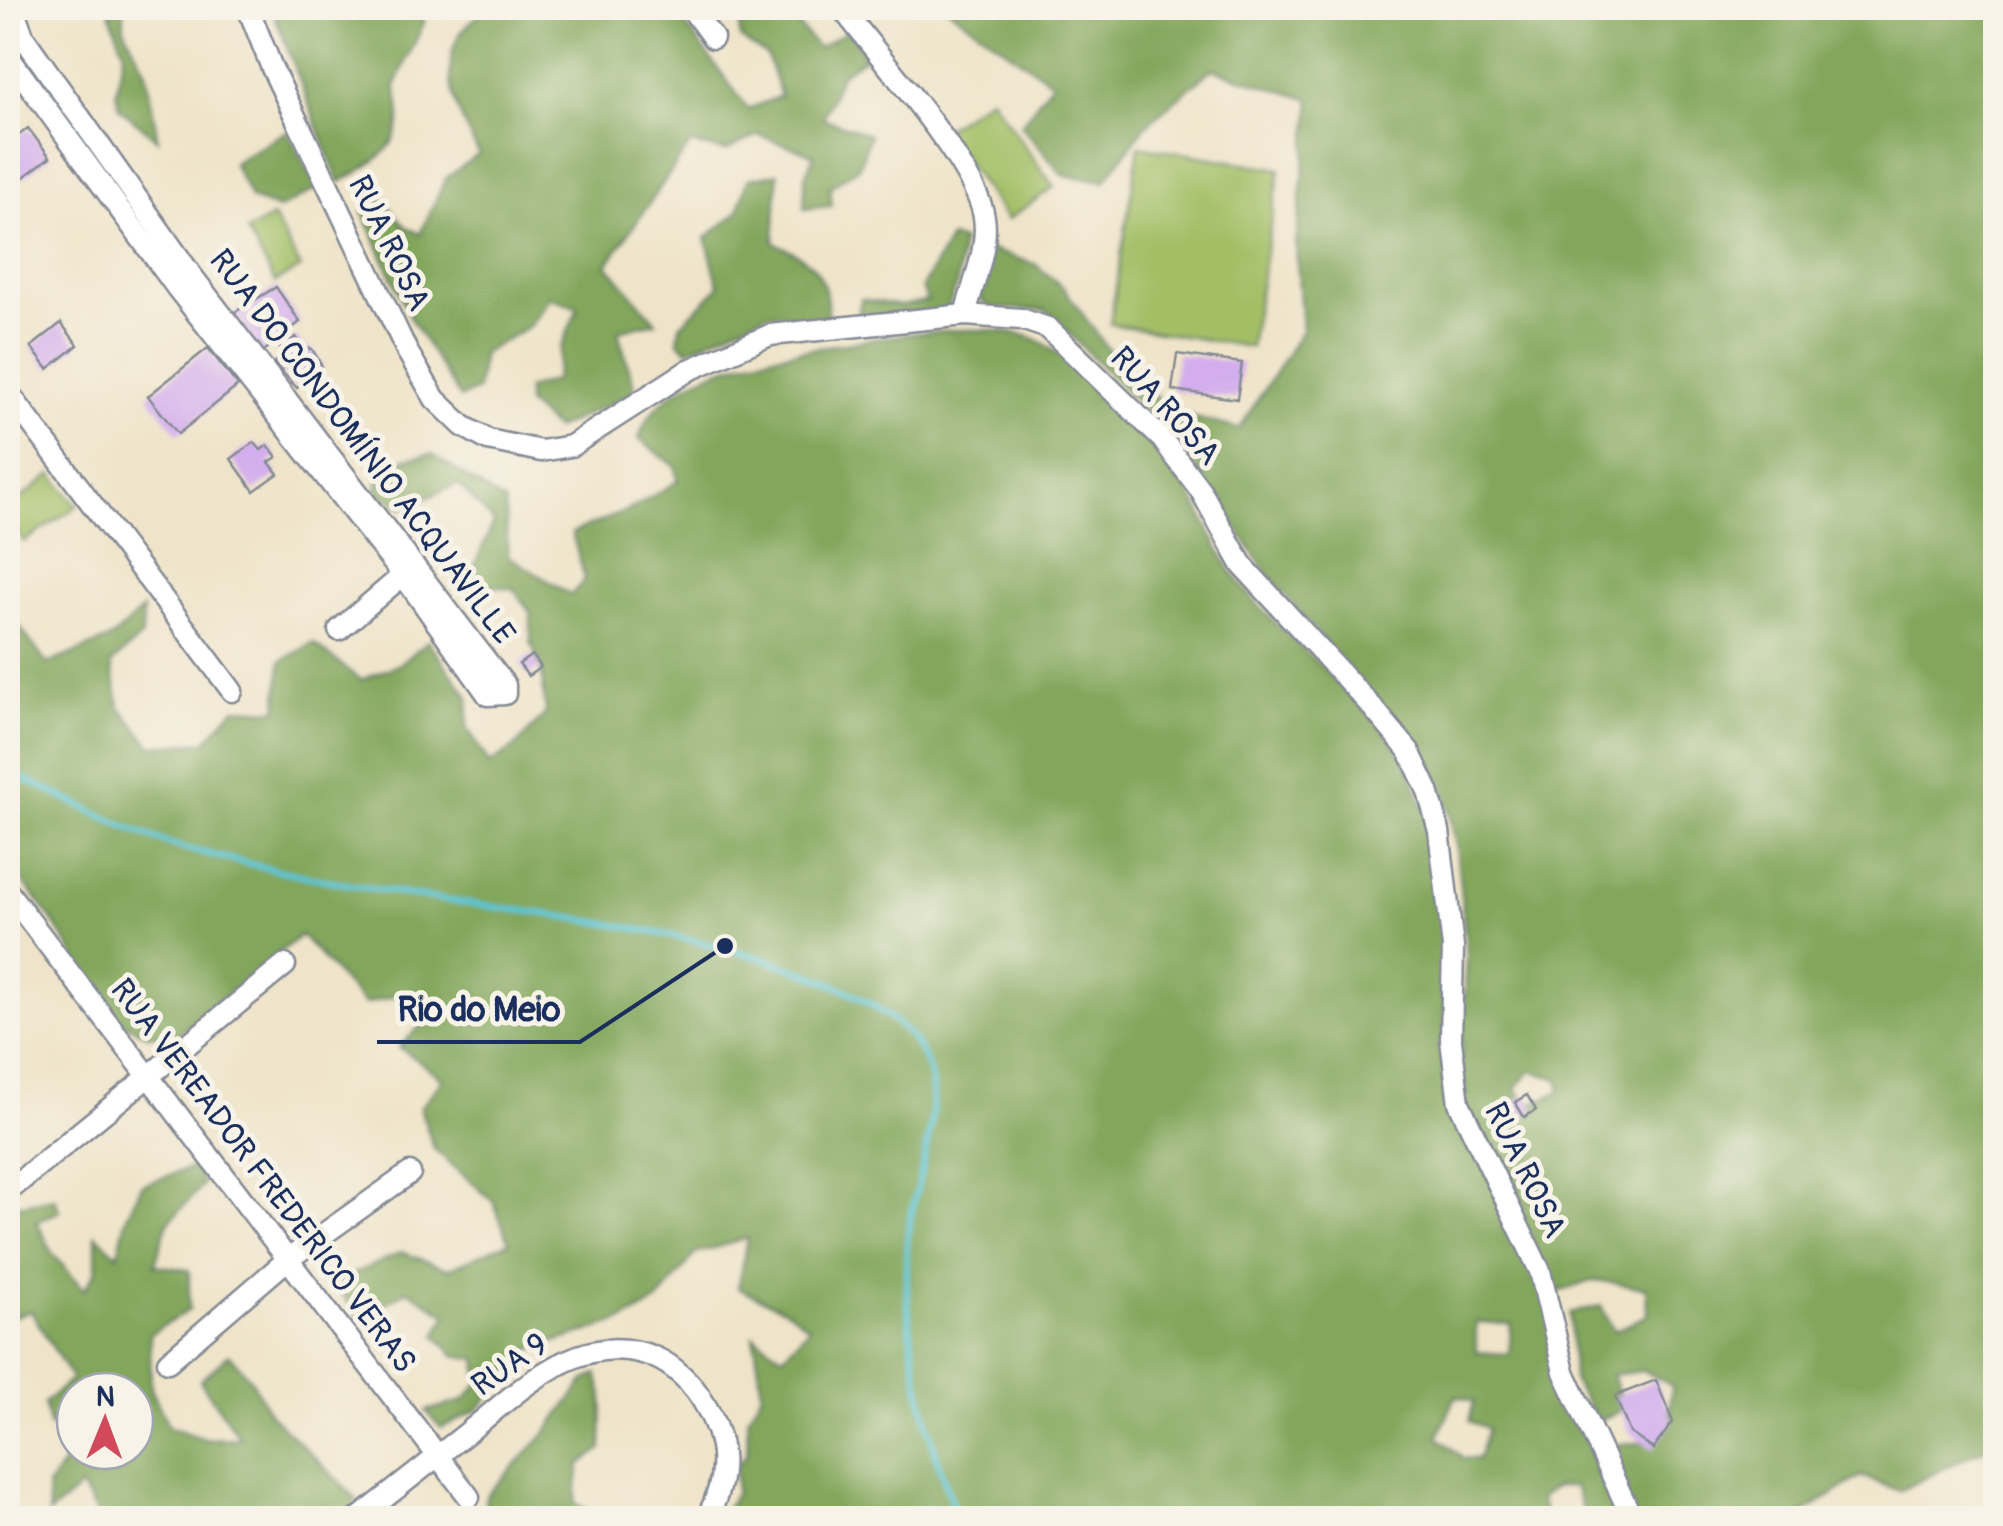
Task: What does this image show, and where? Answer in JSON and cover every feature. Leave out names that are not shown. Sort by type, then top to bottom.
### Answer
[{"type":"street","name":"RUA DO CONDOMÍNIO ACQUAVILLE","points":[[13,8],[24,38],[86,124],[184,282]]},
{"type":"street","name":"RUA ROSA","points":[[248,8],[272,68],[407,351],[435,399],[463,426],[488,440],[541,451],[571,446],[688,370],[770,334],[965,315],[1021,319],[1048,328],[1068,343],[1162,439],[1201,491],[1242,565],[1409,751],[1428,790],[1439,831],[1453,947],[1452,1040],[1460,1103],[1540,1271],[1564,1372],[1632,1518]]},
{"type":"street","points":[[691,8],[713,38]]},
{"type":"street","points":[[842,8],[980,198],[985,229],[965,315]]},
{"type":"street","name":"RUA DO CONDOMÍNIO ACQUAVILLE","points":[[8,56],[68,139],[409,570],[505,685],[505,694],[488,695],[409,570]]},
{"type":"street","points":[[68,139],[86,124]]},
{"type":"street","points":[[8,392],[232,691]]},
{"type":"street","points":[[338,630],[409,570]]},
{"type":"street","name":"RUA VEREADOR FREDERICO VERAS","points":[[8,892],[469,1497]]},
{"type":"street","points":[[13,1187],[285,965]]},
{"type":"street","points":[[168,1362],[288,1260],[410,1172]]},
{"type":"street","name":"RUA 9","points":[[359,1518],[547,1369],[603,1348],[632,1348],[680,1374],[713,1418],[724,1456],[722,1483],[707,1518]]},
{"type":"green space","points":[[108,8],[123,8],[124,28],[146,72],[158,140],[120,109],[116,92],[124,51]]},
{"type":"green space","points":[[282,8],[425,8],[424,23],[395,86],[400,121],[396,134],[381,156],[339,183],[275,16]]},
{"type":"green space","points":[[486,8],[673,8],[748,109],[781,96],[767,56],[740,38],[740,13],[745,8],[820,8],[796,23],[818,48],[849,30],[866,57],[841,74],[823,118],[870,135],[859,167],[830,187],[832,206],[804,209],[805,176],[814,155],[758,135],[726,151],[690,144],[607,265],[656,322],[618,331],[636,392],[555,429],[527,404],[527,389],[555,380],[561,347],[578,308],[550,297],[530,326],[483,353],[477,390],[460,398],[410,318],[363,212],[383,199],[405,226],[420,234],[446,178],[479,154],[454,98],[450,67],[458,37]]},
{"type":"green space","points":[[947,8],[1995,8],[1995,1443],[1899,1491],[1861,1476],[1796,1518],[1585,1518],[1575,1487],[1556,1487],[1540,1498],[1546,1518],[721,1518],[736,1492],[735,1465],[747,1454],[748,1417],[762,1392],[754,1336],[783,1356],[809,1327],[788,1311],[738,1288],[747,1238],[695,1254],[658,1301],[624,1320],[527,1351],[478,1410],[441,1428],[426,1411],[463,1401],[479,1383],[477,1359],[454,1355],[436,1335],[447,1315],[408,1290],[359,1319],[329,1274],[349,1276],[402,1252],[448,1269],[509,1242],[493,1201],[434,1149],[420,1108],[443,1079],[399,1047],[420,1027],[398,995],[364,1004],[301,935],[175,1037],[148,1035],[98,1011],[60,933],[8,864],[8,611],[47,664],[112,638],[143,609],[142,636],[111,664],[120,707],[152,746],[205,742],[235,708],[277,710],[281,661],[313,643],[361,680],[400,664],[428,641],[469,697],[467,727],[489,764],[514,748],[546,713],[541,667],[531,643],[531,614],[514,589],[467,582],[494,522],[458,484],[403,508],[376,492],[383,463],[432,454],[505,503],[508,556],[571,595],[585,579],[572,533],[629,510],[678,481],[675,466],[639,439],[647,420],[677,390],[718,370],[761,358],[910,334],[981,330],[1011,332],[1050,348],[1135,425],[1182,480],[1226,562],[1251,596],[1376,721],[1400,753],[1430,827],[1444,890],[1444,1082],[1460,1071],[1467,956],[1456,846],[1445,793],[1421,745],[1366,692],[1264,569],[1186,452],[1046,310],[990,308],[978,297],[988,249],[1035,264],[1063,287],[1107,348],[1171,412],[1239,429],[1302,331],[1296,246],[1311,100],[1212,69],[1147,124],[1105,181],[1063,175],[1021,125],[1052,82]],"holes":[[[1531,1071],[1558,1079],[1561,1091],[1527,1106],[1516,1088]],[[1595,1280],[1646,1288],[1647,1315],[1614,1331],[1601,1306],[1570,1313],[1573,1380],[1597,1421],[1625,1409],[1612,1375],[1644,1371],[1672,1386],[1669,1418],[1653,1442],[1604,1445],[1555,1375],[1555,1293]],[[1476,1322],[1511,1324],[1509,1354],[1476,1352]],[[1456,1396],[1474,1401],[1469,1421],[1488,1429],[1478,1459],[1463,1458],[1438,1437]]]},
{"type":"green space","points":[[990,97],[1054,187],[1007,220],[943,130]]},
{"type":"green space","points":[[287,131],[318,188],[279,209],[251,199],[233,163]]},
{"type":"green space","points":[[1139,146],[1280,169],[1250,347],[1110,324]]},
{"type":"green space","points":[[778,173],[774,243],[799,255],[816,271],[825,292],[827,320],[768,313],[688,350],[678,341],[680,325],[719,287],[706,238],[738,212],[748,179]]},
{"type":"green space","points":[[273,217],[301,268],[275,282],[247,231]]},
{"type":"green space","points":[[950,238],[962,241],[957,285],[947,310],[857,319],[861,299],[901,306],[927,301],[922,287]]},
{"type":"green space","points":[[52,474],[77,506],[24,542],[8,520],[8,509]]},
{"type":"green space","points":[[195,1166],[203,1185],[167,1224],[155,1265],[189,1270],[189,1310],[150,1334],[151,1371],[67,1371],[31,1311],[8,1318],[8,1207],[54,1198],[60,1211],[37,1222],[53,1254],[84,1290],[96,1271],[96,1235],[118,1255],[126,1218],[142,1185]]},
{"type":"green space","points":[[229,1354],[252,1381],[269,1413],[357,1499],[348,1518],[99,1518],[81,1487],[49,1514],[47,1487],[58,1471],[155,1471],[155,1397],[169,1427],[205,1439],[240,1438],[200,1381]]},
{"type":"green space","points":[[597,1374],[603,1395],[602,1449],[580,1464],[575,1503],[603,1518],[477,1518],[484,1514],[486,1496],[547,1432],[584,1382]]},
{"type":"green space","points":[[55,1394],[55,1429],[49,1426],[44,1403]]},
{"type":"building","points":[[28,128],[50,157],[8,189],[8,144]]},
{"type":"building","points":[[276,287],[300,322],[259,355],[232,314]]},
{"type":"building","points":[[61,323],[78,345],[48,369],[31,347]]},
{"type":"building","points":[[296,337],[304,348],[312,349],[322,366],[297,388],[274,363],[285,355],[280,348]]},
{"type":"building","points":[[208,348],[238,386],[178,434],[148,396]]},
{"type":"building","points":[[1177,354],[1242,363],[1237,399],[1172,390]]},
{"type":"building","points":[[254,442],[261,450],[268,445],[277,457],[269,462],[278,474],[254,491],[231,459]]},
{"type":"building","points":[[532,655],[541,667],[528,676],[519,664]]},
{"type":"building","points":[[1527,1095],[1536,1110],[1524,1117],[1515,1102]]},
{"type":"building","points":[[1656,1380],[1673,1422],[1653,1449],[1630,1433],[1615,1396]]},
{"type":"waterway","points":[[8,772],[120,824],[188,849],[409,895],[611,924],[692,940],[771,961],[839,987],[893,1020],[925,1060],[931,1081],[930,1128],[907,1245],[909,1314],[927,1419],[957,1518]]},
{"type":"place","name":"Rio do Meio","points":[[725,946]]}]
